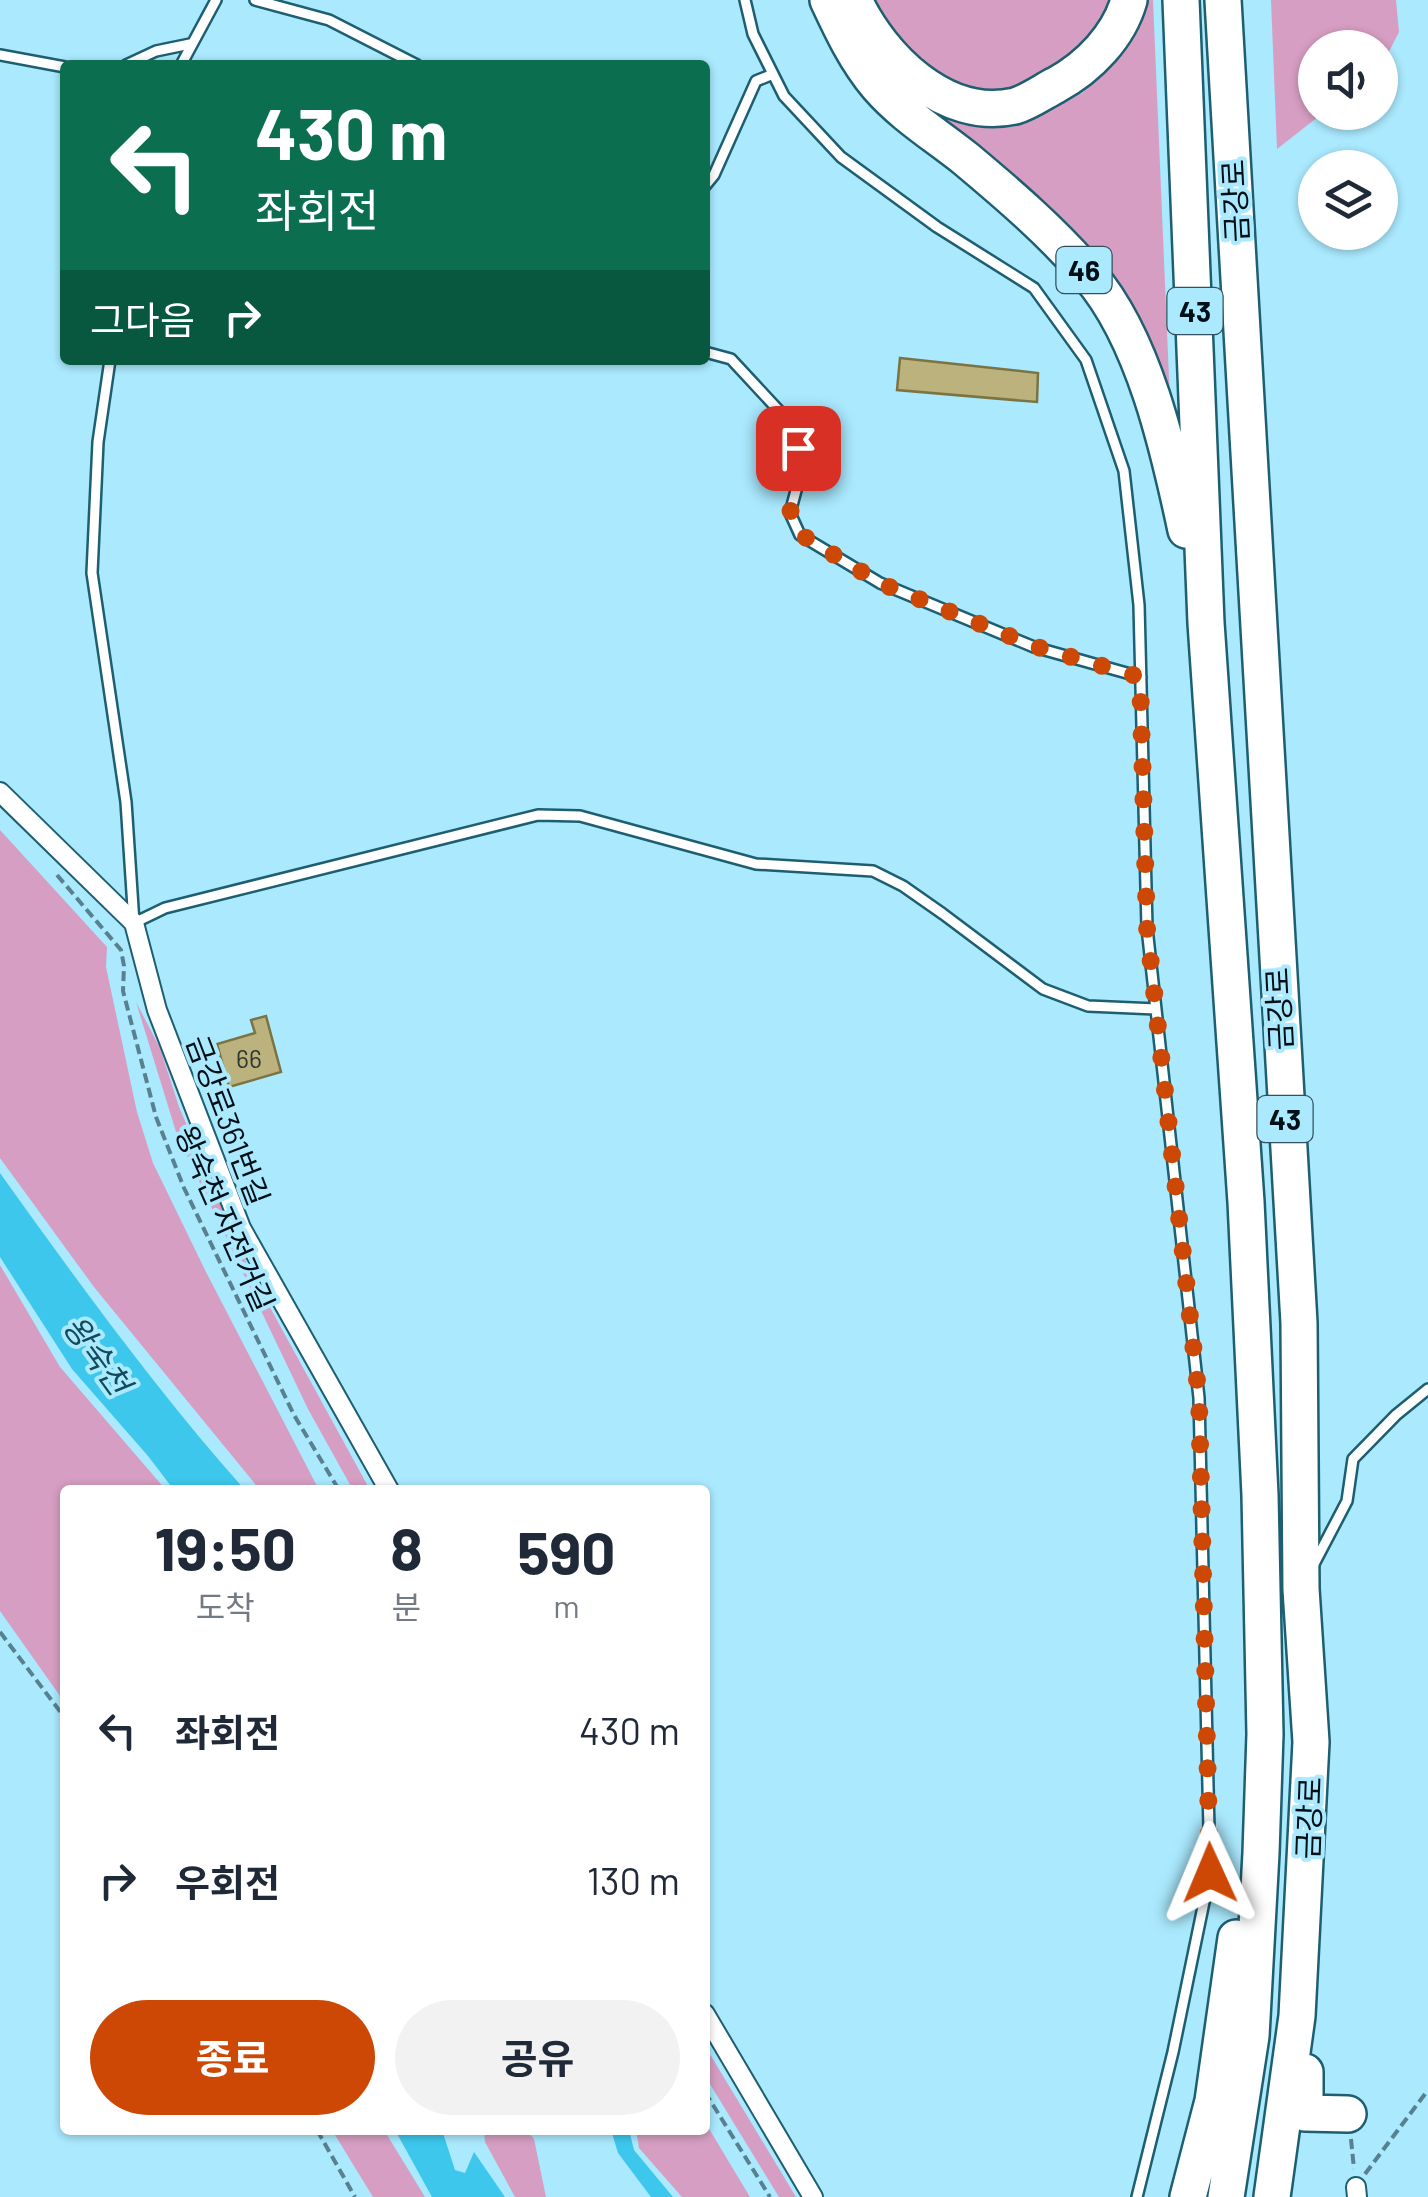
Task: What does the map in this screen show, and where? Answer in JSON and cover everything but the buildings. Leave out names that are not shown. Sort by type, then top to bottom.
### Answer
[{"type":"highway","name":"46","points":[[828,0],[850,46],[879,87],[1030,215],[1091,278],[1121,326],[1159,418],[1206,623]]},
{"type":"highway","points":[[854,0],[888,56],[930,90],[982,108],[1018,106],[1079,72],[1122,23],[1129,0]]},
{"type":"highway","name":"금강로","points":[[1181,0],[1206,623],[1246,1202],[1260,1495],[1265,1734],[1251,2036],[1226,2197]]},
{"type":"highway","name":"금강로","points":[[1226,0],[1225,40],[1298,1323],[1302,1589],[1311,1742],[1297,2016],[1272,2197]]},
{"type":"highway","points":[[1188,2197],[1213,2101],[1265,1734]]},
{"type":"highway","points":[[1305,1887],[1304,2113],[1348,2114]]},
{"type":"street","points":[[0,792],[134,923]]},
{"type":"street","name":"금강로361번길","points":[[134,923],[156,1010],[241,1228],[385,1485]]},
{"type":"street","points":[[710,2022],[813,2197]]},
{"type":"lane","points":[[183,60],[216,0]]},
{"type":"lane","points":[[255,0],[329,20],[407,60]]},
{"type":"lane","points":[[745,0],[753,34],[784,96],[841,158],[937,227],[1034,288],[1086,360],[1124,471],[1139,606],[1147,928],[1199,1398],[1210,1873],[1173,2052],[1137,2197]]},
{"type":"lane","points":[[138,60],[190,44]]},
{"type":"lane","points":[[0,56],[60,65]]},
{"type":"lane","points":[[710,180],[756,81],[773,74]]},
{"type":"lane","points":[[710,353],[731,359],[795,428],[802,468],[790,513],[800,534],[880,583],[1034,646],[1140,677]]},
{"type":"lane","points":[[109,365],[98,442],[92,573],[126,802],[134,923],[165,908],[474,829],[538,815],[580,816],[756,864],[873,871],[903,886],[1043,989],[1088,1006],[1156,1009]]},
{"type":"lane","points":[[1302,1589],[1347,1501],[1353,1459],[1428,1389]]},
{"type":"path","name":"왕숙천 자전거길","points":[[48,865],[120,950],[123,991],[164,1140],[287,1400],[336,1485]]},
{"type":"path","points":[[0,1632],[60,1711]]},
{"type":"path","points":[[1356,2192],[1428,2090]]},
{"type":"path","points":[[710,2100],[770,2197]]},
{"type":"path","points":[[1348,2114],[1356,2192]]},
{"type":"path","points":[[320,2135],[356,2197]]},
{"type":"shaded area","points":[[872,0],[1119,0],[1098,45],[1036,92],[963,95],[903,59]]},
{"type":"shaded area","points":[[1139,0],[1153,0],[1170,402],[1135,330],[925,106],[985,121],[1031,120],[1082,93],[1117,58]]},
{"type":"shaded area","points":[[1271,0],[1396,0],[1399,32],[1398,34],[1398,30],[1298,30],[1298,130],[1301,130],[1277,149]]},
{"type":"shaded area","points":[[0,830],[107,947],[106,967],[137,1112],[153,1163],[316,1485],[256,1485],[94,1287],[0,1158]]},
{"type":"shaded area","points":[[136,1002],[160,1048],[179,1107],[249,1269],[367,1485],[350,1485],[308,1409],[177,1135]]},
{"type":"shaded area","points":[[0,1265],[60,1367],[162,1485],[60,1485],[60,1696],[0,1611]]},
{"type":"shaded area","points":[[710,2054],[796,2197],[779,2197],[710,2084]]},
{"type":"shaded area","points":[[710,2130],[750,2197],[682,2197],[639,2148],[637,2135],[710,2135]]},
{"type":"shaded area","points":[[335,2135],[387,2135],[425,2197],[373,2197]]},
{"type":"shaded area","points":[[484,2135],[530,2135],[546,2197],[515,2197]]},
{"type":"water","name":"왕숙천","points":[[0,1173],[88,1295],[241,1485],[170,1485],[72,1369],[0,1257]]},
{"type":"water","points":[[398,2135],[444,2135],[455,2170],[465,2173],[474,2152],[505,2197],[432,2197]]},
{"type":"water","points":[[613,2135],[630,2135],[634,2150],[673,2197],[651,2197],[618,2153]]},
{"type":"route","points":[[798,448],[802,468],[790,513],[800,534],[880,583],[1034,646],[1140,677],[1147,928],[1199,1398],[1210,1873]]}]
